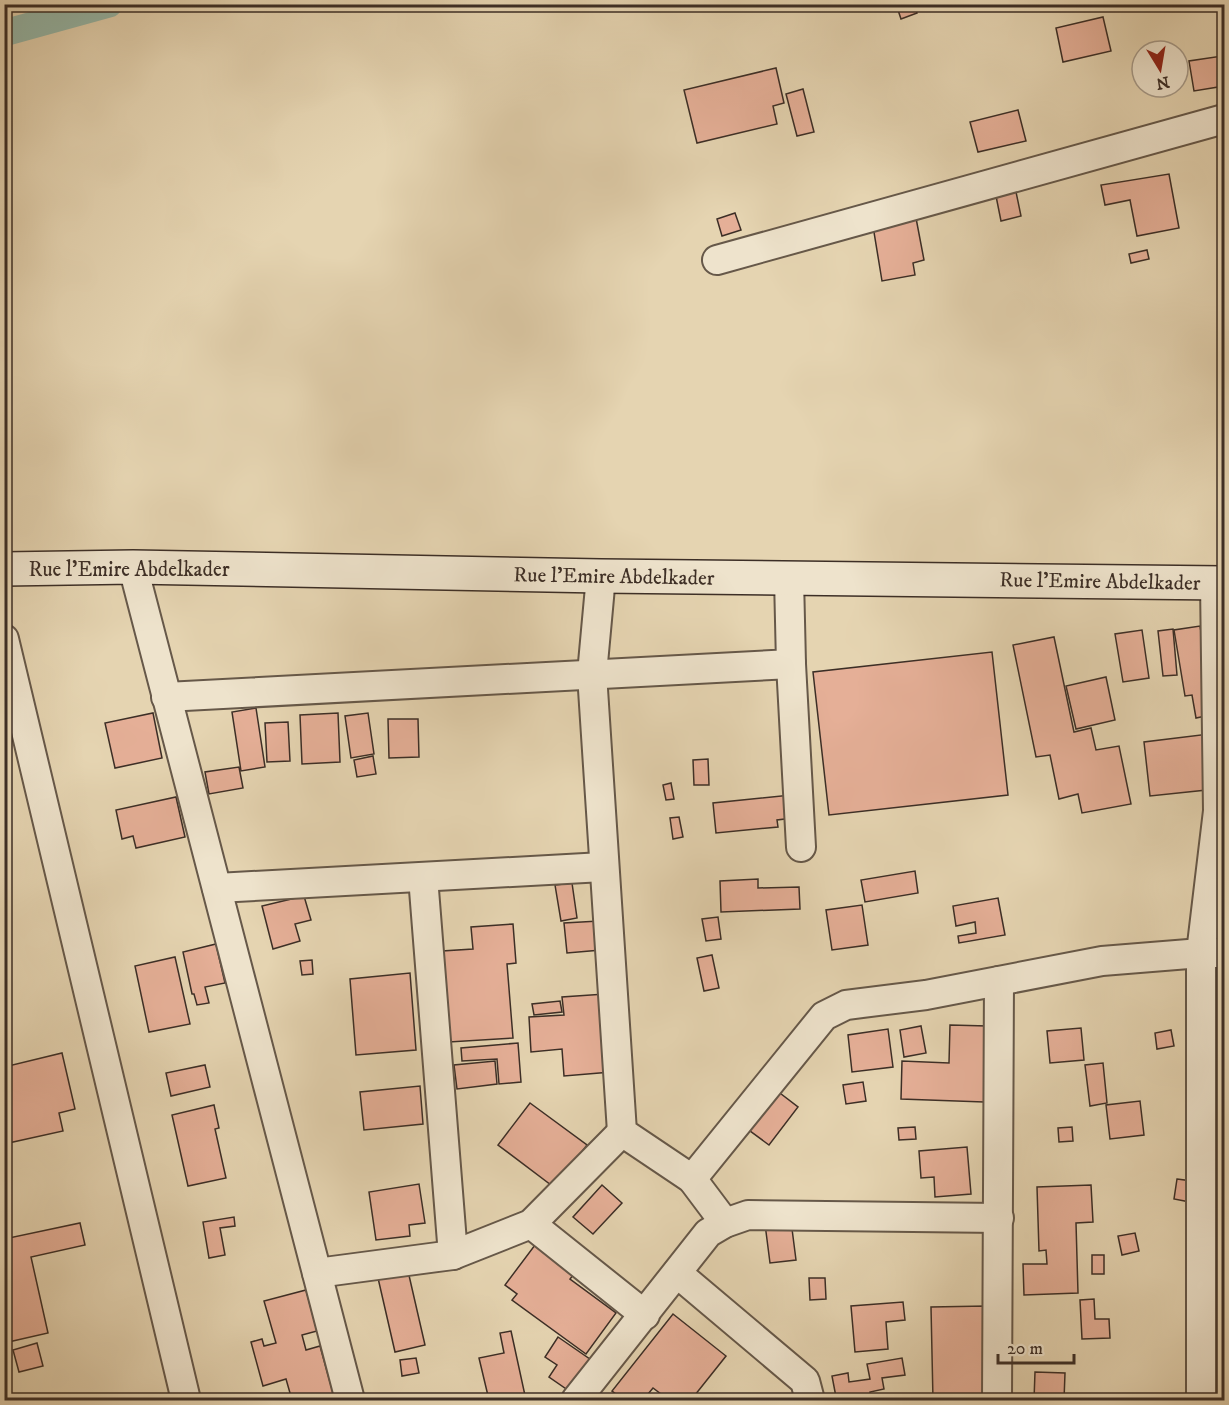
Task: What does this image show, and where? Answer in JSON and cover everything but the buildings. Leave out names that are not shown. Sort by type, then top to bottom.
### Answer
[{"type":"main road","name":"Rue l'Emire Abdelkader","points":[[4,569],[133,567],[601,576],[1220,583]]},
{"type":"street","points":[[717,260],[1224,119]]},
{"type":"street","points":[[133,567],[350,1401]]},
{"type":"street","points":[[317,1273],[453,1255],[531,1224],[622,1132],[592,674],[601,576]]},
{"type":"street","points":[[789,578],[791,664],[801,847]]},
{"type":"street","points":[[1201,1401],[1218,811],[1220,583]]},
{"type":"street","points":[[4,639],[186,1401]]},
{"type":"street","points":[[166,697],[791,664]]},
{"type":"street","points":[[217,888],[603,867]]},
{"type":"street","points":[[423,877],[453,1255]]},
{"type":"street","points":[[692,1179],[824,1016],[846,1005],[926,995],[1102,961],[1213,953]]},
{"type":"street","points":[[997,1401],[999,981]]},
{"type":"street","points":[[622,1132],[692,1179],[724,1223]]},
{"type":"street","points":[[576,1401],[708,1233],[724,1223],[748,1215],[999,1218]]},
{"type":"street","points":[[531,1224],[645,1315]]},
{"type":"street","points":[[677,1273],[805,1381],[810,1401]]},
{"type":"waterway","points":[[4,33],[109,4]]}]
